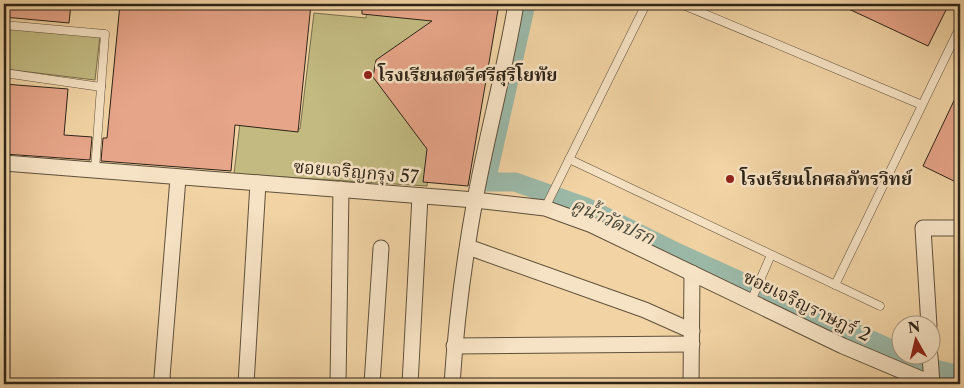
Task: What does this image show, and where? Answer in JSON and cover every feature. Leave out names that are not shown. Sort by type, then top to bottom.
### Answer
[{"type":"street","points":[[452,384],[454,346],[475,200],[506,62],[516,4]]},
{"type":"street","name":"ซอยเจริญกรุง 57","points":[[4,163],[546,206],[592,225],[692,273]]},
{"type":"street","points":[[164,384],[162,377],[178,178]]},
{"type":"street","points":[[246,384],[258,183]]},
{"type":"street","points":[[338,384],[341,190]]},
{"type":"street","points":[[410,384],[420,196]]},
{"type":"street","points":[[928,316],[923,228],[960,228]]},
{"type":"street","points":[[468,247],[645,310],[692,337]]},
{"type":"street","points":[[372,384],[381,248]]},
{"type":"street","points":[[691,384],[692,273]]},
{"type":"street","name":"ซอยเจริญราษฎร์ 2","points":[[692,273],[753,298],[843,346],[932,381]]},
{"type":"street","points":[[454,346],[692,337]]},
{"type":"street","points":[[931,366],[932,381]]},
{"type":"lane","points":[[546,206],[646,4]]},
{"type":"lane","points":[[680,4],[922,105]]},
{"type":"lane","points":[[4,25],[105,34],[95,170]]},
{"type":"lane","points":[[835,285],[960,27]]},
{"type":"lane","points":[[4,74],[100,87]]},
{"type":"lane","points":[[569,159],[880,306]]},
{"type":"lane","points":[[753,298],[772,255]]},
{"type":"shaded area","points":[[367,8],[445,19],[427,186],[234,174],[240,123],[300,129],[314,13],[366,18]]},
{"type":"shaded area","points":[[4,28],[100,36],[95,80],[4,69]]},
{"type":"building","points":[[4,4],[71,4],[69,23],[4,17]]},
{"type":"building","points":[[120,4],[311,4],[298,132],[235,125],[231,171],[101,161],[103,138],[107,138]]},
{"type":"building","points":[[362,4],[499,4],[468,186],[423,182],[427,149],[373,77],[376,60],[432,21],[362,14]]},
{"type":"building","points":[[838,4],[949,4],[928,46]]},
{"type":"building","points":[[4,84],[68,89],[64,135],[92,137],[90,160],[4,154]]},
{"type":"building","points":[[960,88],[960,184],[923,166]]},
{"type":"waterway","name":"คูน้ำวัดปรก","points":[[526,4],[486,182],[515,182],[586,207],[676,252],[892,349]]},
{"type":"waterway","name":"คูน้ำวัดปรก","points":[[928,366],[960,375]]},
{"type":"place","name":"โรงเรียนสตรีศรีสุริโยทัย","points":[[368,75]]},
{"type":"place","name":"โรงเรียนโกศลภัทรวิทย์","points":[[730,179]]}]
